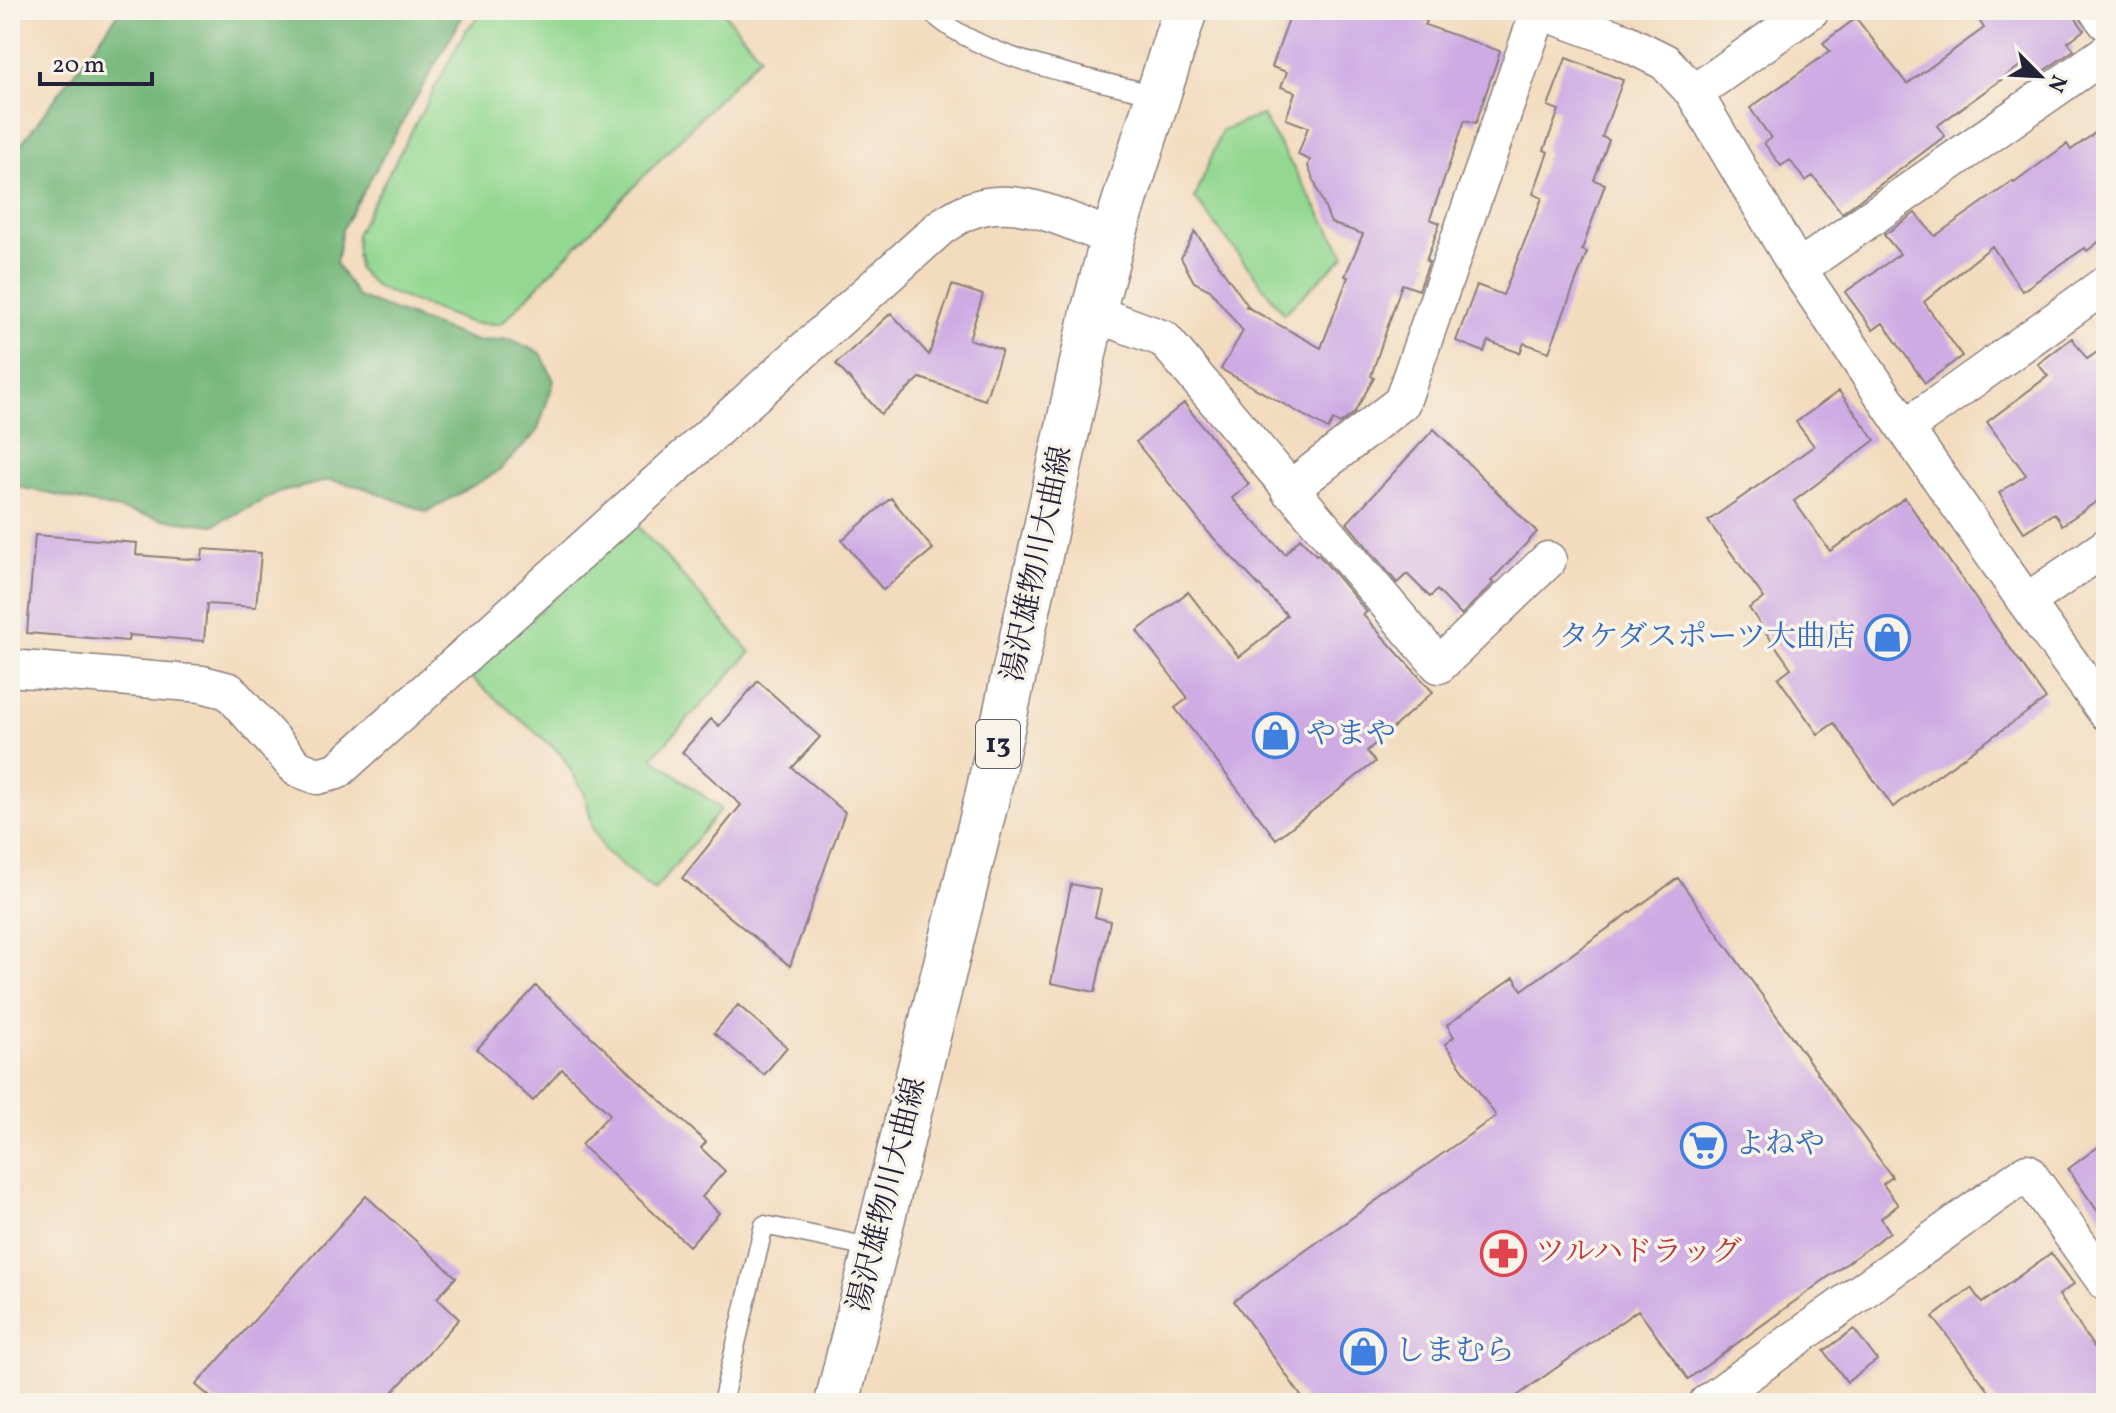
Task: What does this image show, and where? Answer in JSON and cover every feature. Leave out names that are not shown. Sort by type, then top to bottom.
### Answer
[{"type":"main road","name":"湯沢雄物川大曲線","points":[[837,1403],[986,802],[1093,313],[1156,95],[1185,10]]},
{"type":"street","points":[[1289,490],[1402,402],[1539,10],[1623,41],[1665,62],[1694,93],[1798,269],[1905,428],[2106,712]]},
{"type":"street","points":[[1694,93],[1811,10]]},
{"type":"street","points":[[2097,10],[2106,22]]},
{"type":"street","points":[[1798,269],[2106,53]]},
{"type":"street","points":[[10,668],[202,684],[229,691],[297,768],[317,776],[337,771],[942,226],[968,211],[993,204],[1026,205],[1113,238]]},
{"type":"street","points":[[1905,428],[2106,284]]},
{"type":"street","points":[[1093,313],[1164,339],[1439,665],[1548,560]]},
{"type":"street","points":[[2026,602],[2106,547]]},
{"type":"street","points":[[1707,1403],[2027,1172],[2106,1283]]},
{"type":"lane","points":[[929,10],[937,19],[974,41],[1030,62],[1156,95]]},
{"type":"lane","points":[[722,1403],[764,1225],[874,1248]]},
{"type":"green space","points":[[121,10],[468,10],[342,229],[336,264],[358,297],[476,341],[510,339],[541,353],[554,381],[537,432],[499,471],[427,512],[362,487],[330,480],[278,493],[214,525],[162,519],[10,485],[10,159]]},
{"type":"green space","points":[[485,10],[722,10],[760,56],[501,324],[471,323],[377,288],[358,269],[356,234],[466,30]]},
{"type":"green space","points":[[1262,115],[1345,255],[1284,314],[1195,198],[1222,130]]},
{"type":"green space","points":[[636,524],[751,652],[652,757],[721,809],[654,891],[605,851],[593,829],[585,794],[561,754],[468,675]]},
{"type":"building","points":[[1292,10],[1396,10],[1427,21],[1425,25],[1500,51],[1476,123],[1465,120],[1430,219],[1440,223],[1419,290],[1402,284],[1371,376],[1374,378],[1354,413],[1340,424],[1333,420],[1328,429],[1221,369],[1243,331],[1210,290],[1194,282],[1181,258],[1195,232],[1249,307],[1245,306],[1321,348],[1363,234],[1331,223],[1308,166],[1310,160],[1298,155],[1308,127],[1286,119],[1295,92],[1281,87],[1287,72],[1272,67]]},
{"type":"building","points":[[1972,10],[2070,10],[2084,30],[2068,42],[2074,50],[2033,78],[2023,64],[1937,126],[1945,136],[1842,213],[1813,176],[1805,181],[1790,160],[1781,166],[1764,143],[1771,138],[1750,108],[1830,51],[1823,43],[1856,18],[1907,84],[1984,28]]},
{"type":"building","points":[[1566,58],[1623,80],[1602,137],[1609,140],[1594,180],[1605,184],[1582,250],[1587,252],[1549,352],[1524,343],[1520,353],[1488,341],[1484,352],[1456,341],[1477,285],[1503,295],[1542,198],[1533,194],[1548,152],[1544,150],[1559,110],[1548,106]]},
{"type":"building","points":[[2106,125],[2106,236],[2022,291],[1992,246],[1924,302],[1962,356],[1925,383],[1883,323],[1873,330],[1845,292],[1900,254],[1884,235],[1915,213],[1935,236],[2067,144],[2071,150]]},
{"type":"building","points":[[952,285],[983,295],[969,339],[1002,350],[985,400],[920,378],[881,414],[836,364],[891,313],[929,355]]},
{"type":"building","points":[[2072,338],[2087,359],[2106,346],[2106,495],[2062,525],[2054,513],[2024,532],[1999,493],[2026,475],[1987,422],[2048,376],[2038,364]]},
{"type":"building","name":"タケダスポーツ大曲店","points":[[1839,391],[1875,440],[1794,501],[1830,551],[1905,498],[2046,699],[1893,807],[1834,723],[1818,734],[1778,678],[1791,668],[1749,608],[1764,598],[1708,521],[1814,446],[1796,422]]},
{"type":"building","points":[[1184,403],[1249,484],[1232,498],[1285,554],[1300,538],[1318,554],[1367,612],[1363,615],[1433,692],[1367,751],[1375,762],[1276,839],[1175,708],[1188,698],[1137,631],[1188,592],[1239,657],[1287,615],[1208,532],[1136,442]]},
{"type":"building","points":[[1434,429],[1537,532],[1491,581],[1494,583],[1461,615],[1437,590],[1430,597],[1407,574],[1397,583],[1347,523]]},
{"type":"building","points":[[891,498],[933,549],[883,590],[842,540]]},
{"type":"building","points":[[35,535],[137,543],[136,555],[202,560],[203,549],[261,553],[256,607],[207,604],[204,641],[129,635],[128,641],[27,633]]},
{"type":"building","points":[[758,681],[820,737],[792,768],[845,812],[790,966],[682,878],[741,805],[682,752],[711,719],[719,726]]},
{"type":"building","name":"よねや","points":[[1678,878],[1892,1177],[1883,1184],[1898,1205],[1881,1218],[1890,1232],[1688,1379],[1638,1310],[1507,1403],[1306,1403],[1234,1301],[1496,1116],[1445,1044],[1454,1037],[1447,1025],[1514,977],[1522,990]]},
{"type":"building","points":[[1071,884],[1101,890],[1095,917],[1110,921],[1095,992],[1051,983]]},
{"type":"building","points":[[536,986],[706,1142],[701,1148],[725,1171],[702,1197],[719,1213],[689,1246],[581,1145],[610,1114],[562,1069],[533,1101],[477,1049]]},
{"type":"building","points":[[738,1005],[787,1047],[764,1075],[714,1033]]},
{"type":"building","points":[[2106,1141],[2106,1223],[2068,1169]]},
{"type":"building","points":[[366,1196],[456,1277],[437,1298],[459,1319],[383,1403],[217,1403],[196,1385]]},
{"type":"building","points":[[2051,1253],[2074,1284],[2059,1295],[2095,1349],[2106,1340],[2106,1403],[1998,1403],[1933,1317],[1971,1288],[1982,1303]]},
{"type":"building","points":[[1854,1329],[1877,1360],[1847,1382],[1824,1351]]},
{"type":"place","name":"タケダスポーツ大曲店","points":[[1887,638]]},
{"type":"place","name":"やまや","points":[[1275,735]]},
{"type":"place","name":"よねや","points":[[1704,1145]]},
{"type":"place","name":"ツルハドラッグ","points":[[1504,1253]]},
{"type":"place","name":"しまむら","points":[[1364,1352]]}]
